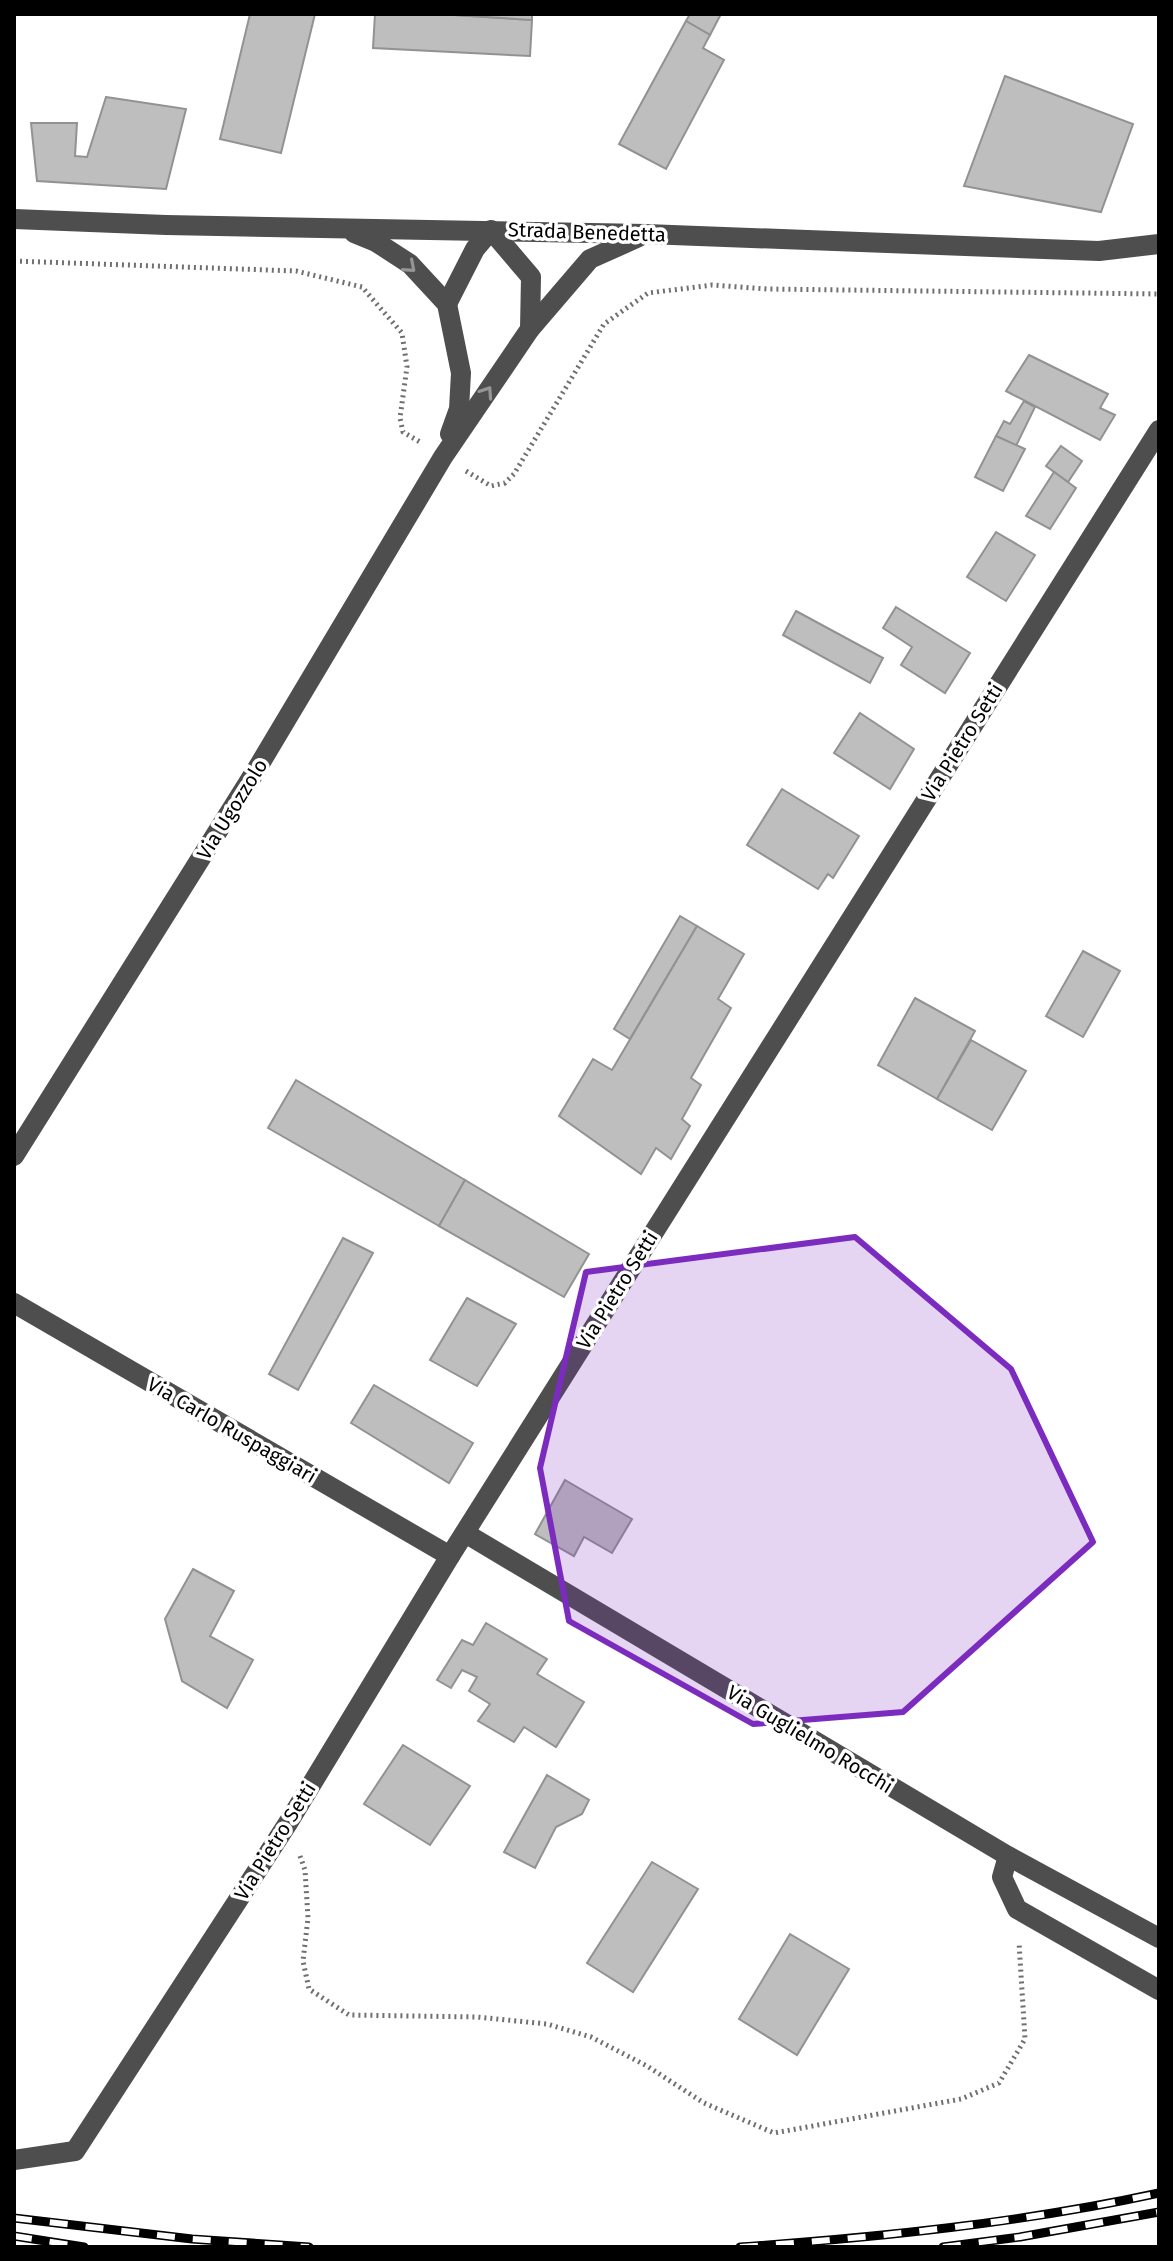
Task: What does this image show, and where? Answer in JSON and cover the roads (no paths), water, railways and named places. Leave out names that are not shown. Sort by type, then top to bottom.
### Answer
[{"type":"street","name":"Strada Benedetta","points":[[14,219],[646,234],[1099,251],[1159,244]]},
{"type":"street","points":[[343,228],[376,242],[410,264],[447,304],[475,249],[491,230],[531,277],[530,329]]},
{"type":"street","name":"Via Ugozzolo","points":[[14,1156],[258,767],[443,457],[530,329],[590,259],[646,234]]},
{"type":"street","name":"Via Ugozzolo","points":[[443,457],[459,409],[461,373],[447,304]]},
{"type":"street","name":"Via Pietro Setti","points":[[14,2160],[75,2151],[288,1823],[450,1556],[1159,430]]},
{"type":"street","name":"Via Carlo Ruspaggiari","points":[[14,1303],[450,1556]]},
{"type":"street","name":"Via Guglielmo Rocchi","points":[[465,1533],[1008,1856],[1159,1938]]},
{"type":"street","points":[[1008,1856],[1002,1877],[1017,1909],[1159,1990]]},
{"type":"railway","points":[[740,2247],[951,2228],[1055,2213],[1159,2193]]},
{"type":"railway","points":[[943,2247],[1020,2237],[1159,2212]]},
{"type":"railway","points":[[14,2218],[192,2239],[309,2247]]},
{"type":"railway","points":[[14,2236],[84,2247]]}]
